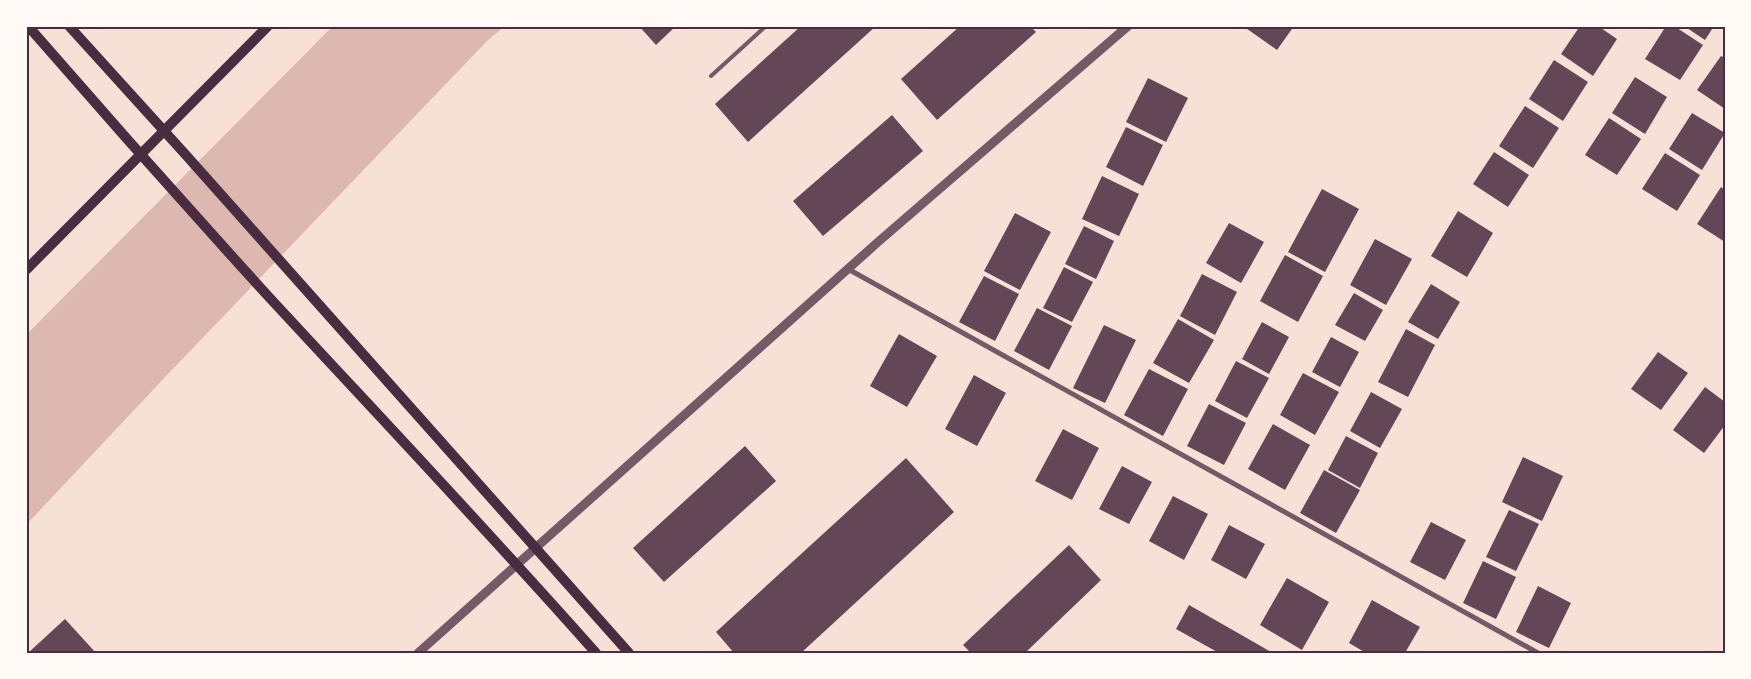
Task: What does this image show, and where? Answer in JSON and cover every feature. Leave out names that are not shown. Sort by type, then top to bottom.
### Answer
[{"type":"main road","points":[[28,26],[140,156],[517,564],[596,653]]},
{"type":"main road","points":[[69,26],[629,653]]},
{"type":"main road","points":[[26,270],[268,26]]},
{"type":"street","points":[[418,653],[848,269],[1128,26]]},
{"type":"street","points":[[848,269],[1538,653]]},
{"type":"lane","points":[[711,76],[766,26]]},
{"type":"shaded area","points":[[333,26],[505,26],[487,41],[26,525],[26,335]]},
{"type":"building","points":[[639,26],[676,26],[656,45]]},
{"type":"building","points":[[801,26],[876,26],[748,142],[715,104]]},
{"type":"building","points":[[960,26],[1030,26],[1036,32],[937,120],[901,79]]},
{"type":"building","points":[[1243,26],[1294,26],[1277,50]]},
{"type":"building","points":[[1580,26],[1598,26],[1617,39],[1593,76],[1561,54]]},
{"type":"building","points":[[1666,26],[1674,26],[1703,45],[1680,80],[1645,59]]},
{"type":"building","points":[[1684,26],[1714,26],[1705,40]]},
{"type":"building","points":[[1721,56],[1725,58],[1725,109],[1697,90]]},
{"type":"building","points":[[1554,60],[1588,82],[1563,121],[1529,99]]},
{"type":"building","points":[[1635,77],[1667,97],[1645,134],[1612,113]]},
{"type":"building","points":[[1148,78],[1188,98],[1166,142],[1126,122]]},
{"type":"building","points":[[1525,106],[1559,128],[1533,168],[1499,146]]},
{"type":"building","points":[[1692,113],[1725,133],[1702,170],[1669,149]]},
{"type":"building","points":[[892,115],[923,151],[823,236],[793,201]]},
{"type":"building","points":[[1609,118],[1641,139],[1617,175],[1585,155]]},
{"type":"building","points":[[1126,127],[1163,145],[1143,186],[1106,167]]},
{"type":"building","points":[[1494,152],[1529,175],[1508,207],[1473,184]]},
{"type":"building","points":[[1665,153],[1700,175],[1677,211],[1642,189]]},
{"type":"building","points":[[1102,176],[1139,194],[1119,236],[1082,219]]},
{"type":"building","points":[[1721,187],[1725,190],[1725,242],[1697,224]]},
{"type":"building","points":[[1322,189],[1359,209],[1325,272],[1288,252]]},
{"type":"building","points":[[1458,211],[1493,233],[1467,277],[1431,256]]},
{"type":"building","points":[[1015,213],[1051,232],[1020,290],[984,271]]},
{"type":"building","points":[[1229,223],[1264,242],[1241,283],[1206,263]]},
{"type":"building","points":[[1084,226],[1114,241],[1096,279],[1065,264]]},
{"type":"building","points":[[1375,239],[1412,259],[1386,305],[1350,285]]},
{"type":"building","points":[[1285,255],[1323,276],[1298,322],[1260,301]]},
{"type":"building","points":[[1064,267],[1093,282],[1072,322],[1043,308]]},
{"type":"building","points":[[1202,274],[1237,292],[1215,335],[1180,316]]},
{"type":"building","points":[[984,276],[1019,294],[995,341],[959,322]]},
{"type":"building","points":[[1431,284],[1460,302],[1438,339],[1408,322]]},
{"type":"building","points":[[1354,293],[1383,310],[1365,341],[1335,325]]},
{"type":"building","points":[[1037,308],[1072,326],[1049,370],[1014,351]]},
{"type":"building","points":[[1178,319],[1214,340],[1189,383],[1153,363]]},
{"type":"building","points":[[1262,322],[1289,337],[1269,374],[1242,359]]},
{"type":"building","points":[[1104,325],[1136,340],[1105,403],[1073,388]]},
{"type":"building","points":[[1406,329],[1435,345],[1408,397],[1378,382]]},
{"type":"building","points":[[899,334],[937,356],[907,407],[870,386]]},
{"type":"building","points":[[1331,337],[1359,352],[1340,387],[1312,372]]},
{"type":"building","points":[[1658,352],[1688,373],[1661,410],[1631,389]]},
{"type":"building","points":[[1236,361],[1269,378],[1247,418],[1215,401]]},
{"type":"building","points":[[1149,369],[1188,389],[1163,436],[1124,415]]},
{"type":"building","points":[[1303,373],[1339,392],[1315,435],[1280,415]]},
{"type":"building","points":[[974,375],[1006,393],[977,446],[945,429]]},
{"type":"building","points":[[1705,387],[1725,402],[1725,425],[1704,453],[1673,430]]},
{"type":"building","points":[[1371,392],[1402,409],[1380,448],[1350,431]]},
{"type":"building","points":[[1209,404],[1246,423],[1224,465],[1187,446]]},
{"type":"building","points":[[1273,424],[1310,445],[1285,490],[1248,469]]},
{"type":"building","points":[[1063,429],[1099,448],[1072,500],[1035,481]]},
{"type":"building","points":[[1346,436],[1378,453],[1360,488],[1328,470]]},
{"type":"building","points":[[745,446],[776,481],[664,582],[633,548]]},
{"type":"building","points":[[1523,457],[1563,476],[1542,521],[1502,502]]},
{"type":"building","points":[[906,458],[954,512],[801,653],[734,653],[716,632]]},
{"type":"building","points":[[1122,466],[1152,482],[1129,524],[1099,509]]},
{"type":"building","points":[[1324,470],[1360,490],[1336,533],[1300,513]]},
{"type":"building","points":[[1173,496],[1208,514],[1184,560],[1149,541]]},
{"type":"building","points":[[1509,510],[1539,524],[1516,571],[1486,557]]},
{"type":"building","points":[[1431,522],[1466,540],[1445,580],[1410,562]]},
{"type":"building","points":[[1229,525],[1265,544],[1246,579],[1211,560]]},
{"type":"building","points":[[1069,545],[1101,580],[1025,653],[971,653],[963,645]]},
{"type":"building","points":[[1483,561],[1516,577],[1496,619],[1463,603]]},
{"type":"building","points":[[1287,578],[1329,602],[1302,650],[1260,625]]},
{"type":"building","points":[[1538,586],[1571,603],[1549,648],[1516,632]]},
{"type":"building","points":[[1372,600],[1420,627],[1405,653],[1366,653],[1349,643]]},
{"type":"building","points":[[1189,605],[1273,653],[1219,653],[1176,629]]},
{"type":"building","points":[[65,619],[96,653],[28,653]]}]
